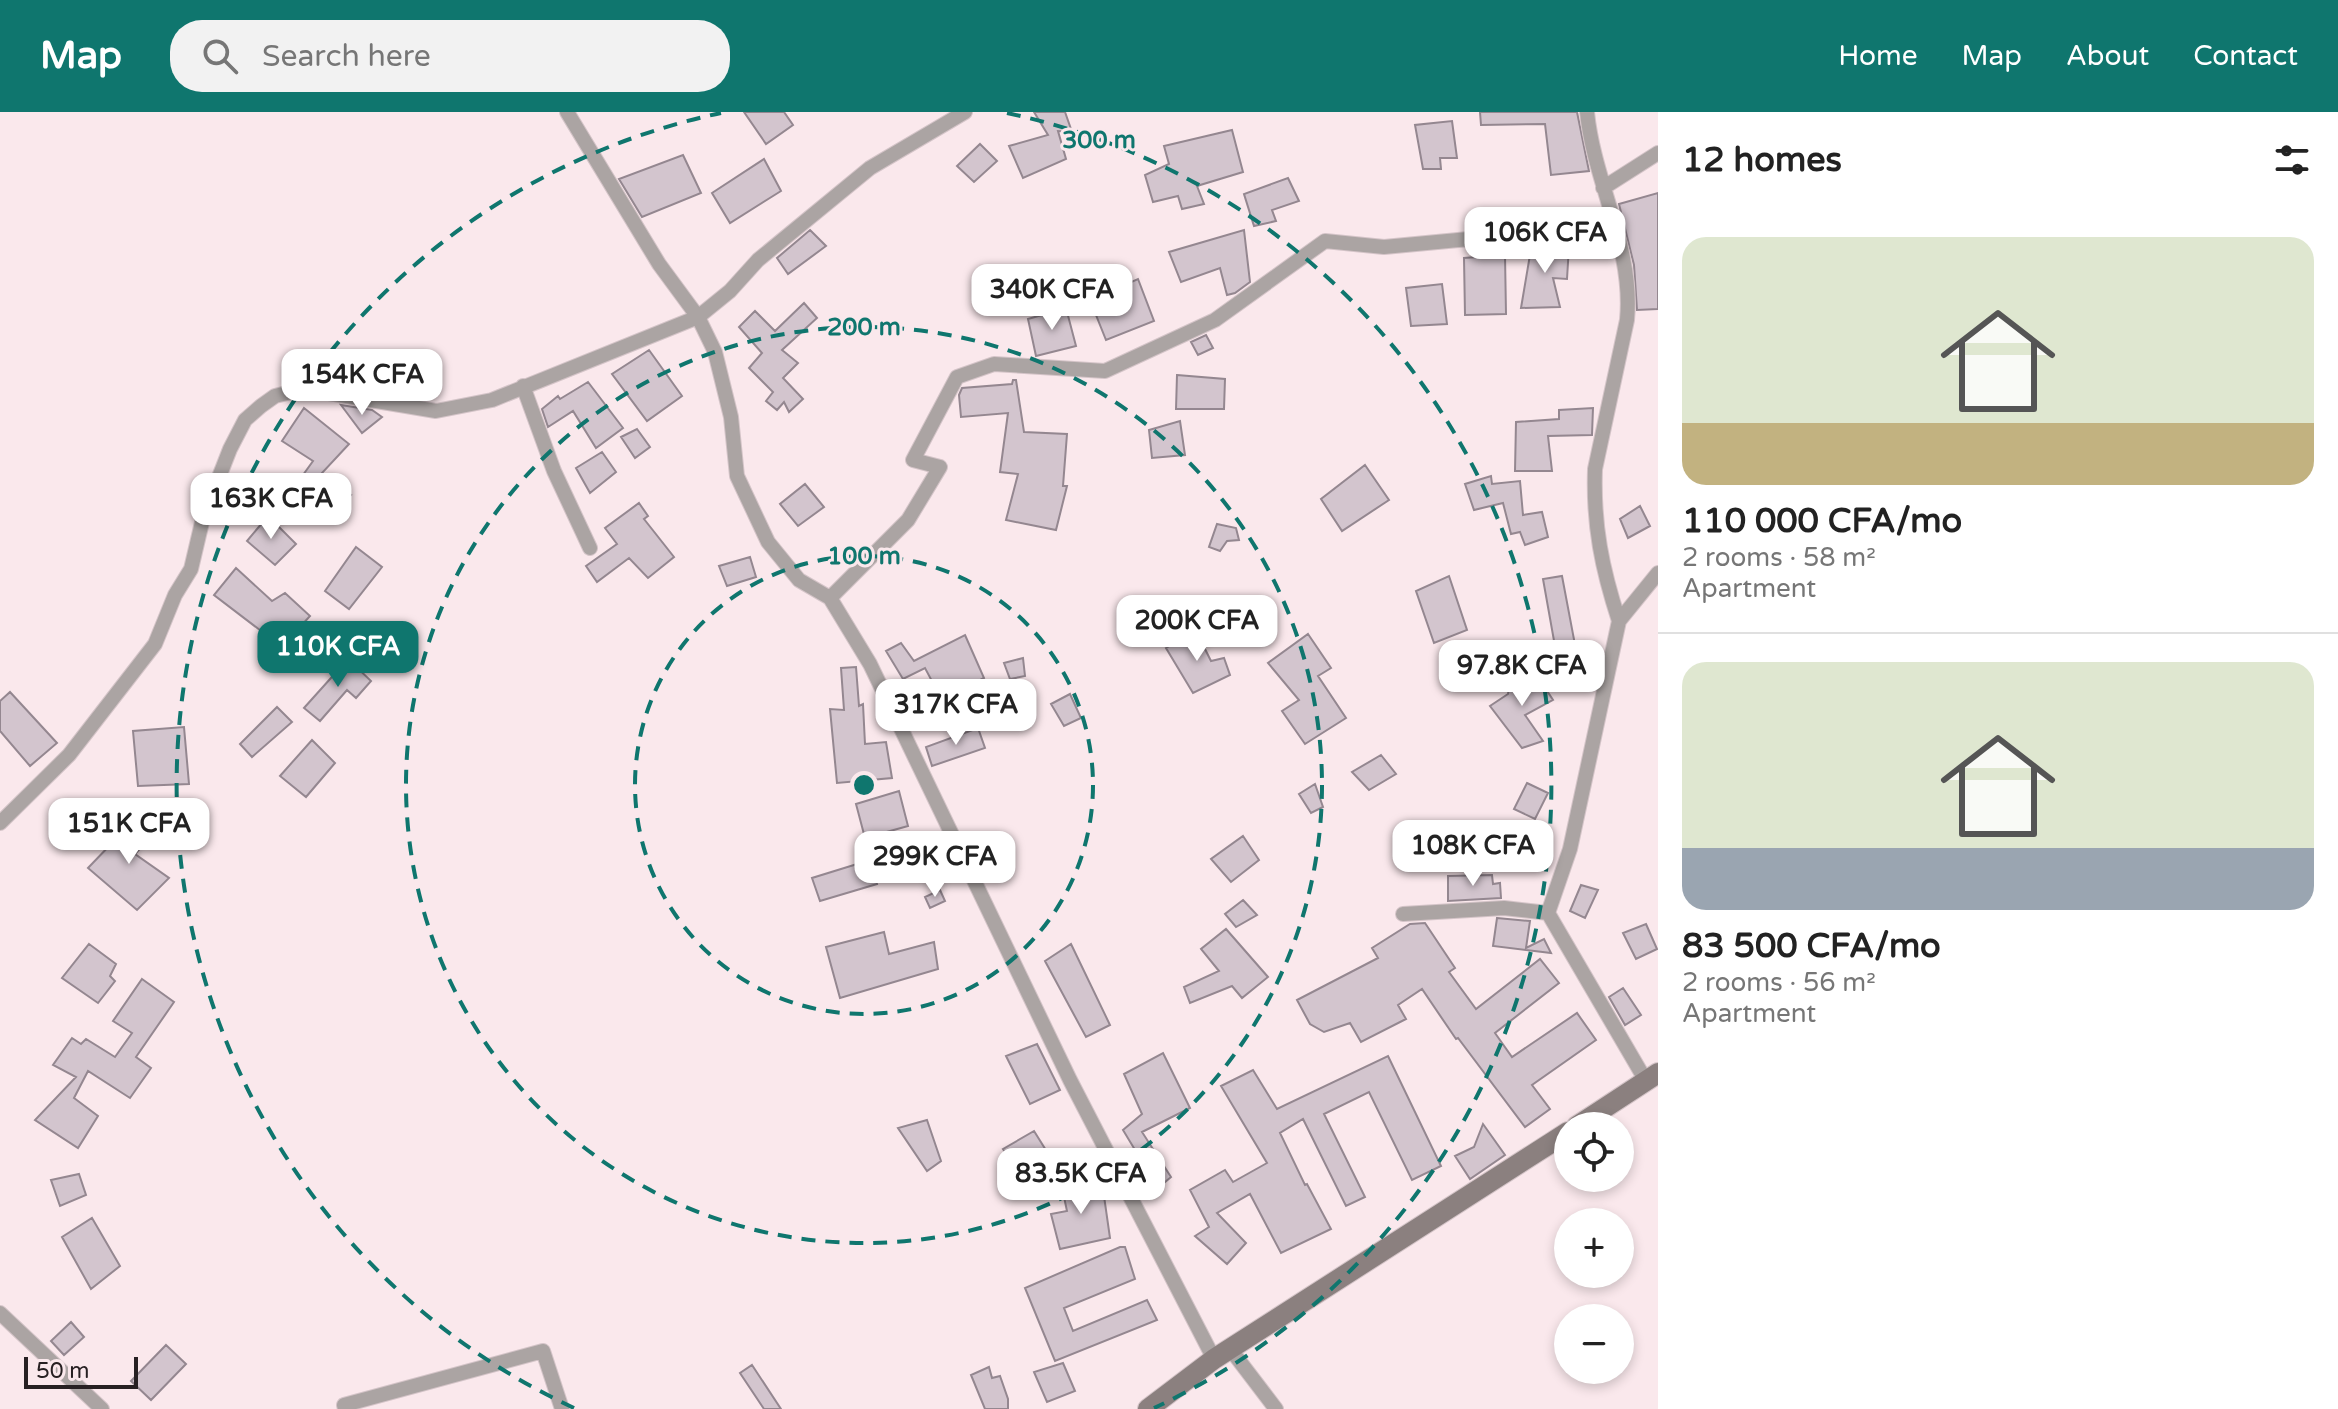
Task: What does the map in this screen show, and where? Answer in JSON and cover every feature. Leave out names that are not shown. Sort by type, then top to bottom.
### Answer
[{"type":"main road","points":[[1598,1112],[1652,1077]]},
{"type":"main road","points":[[1148,1409],[1223,1354],[1554,1141]]},
{"type":"street","points":[[567,112],[659,264],[698,317],[715,352],[731,417],[737,476],[768,542],[799,580],[830,598],[870,664],[1070,1080],[1223,1354],[1276,1409]]},
{"type":"street","points":[[1587,112],[1592,146],[1627,273],[1629,299],[1595,469],[1594,493],[1599,553],[1619,621]]},
{"type":"street","points":[[0,823],[69,755],[155,644],[175,595],[191,569],[203,518],[230,449],[245,420],[261,406],[275,396],[295,391],[317,391],[436,411],[492,400],[698,317],[730,291],[758,260],[870,168],[961,113]]},
{"type":"street","points":[[1603,188],[1658,153]]},
{"type":"street","points":[[830,598],[908,520],[940,467],[913,460],[957,377],[994,364],[1105,371],[1215,320],[1325,241],[1384,247],[1554,231],[1615,229]]},
{"type":"street","points":[[523,386],[554,471],[590,548]]},
{"type":"street","points":[[1548,913],[1570,849],[1619,621],[1658,573]]},
{"type":"street","points":[[1403,914],[1504,908],[1548,913]]},
{"type":"street","points":[[1548,913],[1652,1077]]},
{"type":"street","points":[[0,1313],[102,1409]]},
{"type":"street","points":[[345,1409],[344,1405],[543,1351],[562,1409]]},
{"type":"building","points":[[744,112],[784,112],[793,125],[766,144]]},
{"type":"building","points":[[1034,112],[1065,112],[1072,132],[1058,131],[1066,159],[1023,178],[1009,146],[1048,135]]},
{"type":"building","points":[[1480,112],[1577,112],[1589,171],[1551,175],[1545,124],[1481,125]]},
{"type":"building","points":[[1452,121],[1457,158],[1440,158],[1441,169],[1423,169],[1415,125]]},
{"type":"building","points":[[1232,130],[1243,172],[1197,186],[1204,204],[1182,209],[1178,196],[1153,202],[1145,175],[1169,164],[1164,146]]},
{"type":"building","points":[[980,144],[997,161],[974,182],[957,166]]},
{"type":"building","points":[[683,155],[701,193],[642,217],[619,179]]},
{"type":"building","points":[[764,159],[781,191],[730,223],[712,193]]},
{"type":"building","points":[[1288,178],[1299,201],[1272,210],[1276,221],[1254,226],[1244,194]]},
{"type":"building","points":[[1658,193],[1658,309],[1637,310],[1634,265],[1619,204]]},
{"type":"building","points":[[810,230],[826,246],[788,274],[777,258]]},
{"type":"building","points":[[1244,230],[1250,282],[1227,295],[1220,268],[1181,282],[1169,252]]},
{"type":"building","points":[[1532,243],[1569,246],[1567,279],[1553,278],[1560,307],[1521,308]]},
{"type":"building","points":[[1505,255],[1506,314],[1465,315],[1464,258]]},
{"type":"building","points":[[1138,279],[1154,321],[1106,340],[1090,300]]},
{"type":"building","points":[[1442,284],[1447,324],[1411,326],[1406,288]]},
{"type":"building","points":[[804,303],[817,318],[782,350],[798,363],[783,378],[803,399],[789,412],[784,402],[777,410],[766,401],[773,392],[749,368],[762,353],[739,327],[755,311],[775,331]]},
{"type":"building","points":[[1066,308],[1076,346],[1036,356],[1028,319]]},
{"type":"building","points":[[1206,335],[1213,348],[1198,355],[1191,342]]},
{"type":"building","points":[[649,350],[682,396],[647,421],[612,374]]},
{"type":"building","points":[[1177,375],[1225,379],[1224,409],[1176,409]]},
{"type":"building","points":[[1016,380],[1024,432],[1067,434],[1063,486],[1067,486],[1056,530],[1006,520],[1018,474],[1000,472],[1008,413],[961,417],[959,395],[962,388],[1012,384]]},
{"type":"building","points":[[588,382],[623,428],[596,448],[573,411],[548,427],[542,409],[558,396],[560,399]]},
{"type":"building","points":[[341,405],[372,410],[382,417],[362,433]]},
{"type":"building","points":[[304,408],[349,444],[321,474],[351,495],[337,510],[330,504],[319,523],[303,515],[309,507],[290,493],[313,461],[282,441]]},
{"type":"building","points":[[1593,408],[1592,435],[1548,436],[1552,471],[1515,471],[1516,422],[1559,419],[1559,410]]},
{"type":"building","points":[[1180,421],[1185,455],[1152,458],[1149,430]]},
{"type":"building","points":[[637,429],[650,447],[635,458],[621,437]]},
{"type":"building","points":[[602,452],[616,472],[590,493],[576,468]]},
{"type":"building","points":[[1365,465],[1389,500],[1342,531],[1321,499]]},
{"type":"building","points":[[1491,476],[1492,484],[1520,481],[1523,515],[1542,512],[1548,537],[1525,545],[1520,532],[1511,534],[1503,503],[1474,510],[1465,484]]},
{"type":"building","points":[[805,484],[824,507],[798,526],[780,504]]},
{"type":"building","points":[[639,503],[648,516],[644,519],[674,557],[648,578],[629,558],[597,582],[586,566],[617,544],[605,528]]},
{"type":"building","points":[[1640,506],[1650,526],[1628,538],[1620,519]]},
{"type":"building","points":[[268,516],[296,544],[275,565],[247,541]]},
{"type":"building","points":[[1217,524],[1236,528],[1239,540],[1227,541],[1220,551],[1209,547]]},
{"type":"building","points":[[356,547],[382,567],[349,609],[325,591]]},
{"type":"building","points":[[750,557],[756,577],[727,586],[719,566]]},
{"type":"building","points":[[236,568],[272,601],[285,593],[310,616],[282,647],[214,595]]},
{"type":"building","points":[[1449,576],[1467,630],[1434,643],[1416,591]]},
{"type":"building","points":[[1562,576],[1576,650],[1556,652],[1543,579]]},
{"type":"building","points":[[1196,631],[1211,661],[1224,658],[1230,675],[1193,693],[1166,648]]},
{"type":"building","points":[[1308,634],[1331,668],[1318,676],[1346,718],[1305,744],[1282,711],[1299,700],[1268,663]]},
{"type":"building","points":[[965,635],[984,678],[942,700],[925,668],[903,679],[886,651],[901,643],[914,661]]},
{"type":"building","points":[[1023,658],[1025,676],[1010,679],[1004,663]]},
{"type":"building","points":[[348,659],[371,681],[356,698],[347,690],[320,721],[304,708]]},
{"type":"building","points":[[856,667],[859,706],[863,704],[865,744],[886,742],[892,778],[837,783],[830,709],[844,710],[841,668]]},
{"type":"building","points":[[1534,671],[1553,700],[1525,715],[1543,741],[1522,748],[1490,706],[1508,694],[1510,683]]},
{"type":"building","points":[[10,692],[57,743],[30,766],[0,731],[0,701]]},
{"type":"building","points":[[1070,694],[1081,718],[1064,726],[1051,704]]},
{"type":"building","points":[[277,707],[292,722],[252,757],[240,744]]},
{"type":"building","points":[[184,727],[189,784],[138,786],[133,731]]},
{"type":"building","points":[[978,728],[985,748],[932,766],[926,747]]},
{"type":"building","points":[[312,740],[335,763],[306,797],[280,776]]},
{"type":"building","points":[[1381,755],[1396,774],[1369,790],[1352,772]]},
{"type":"building","points":[[1527,783],[1548,793],[1535,819],[1514,809]]},
{"type":"building","points":[[1315,784],[1323,807],[1311,813],[1299,794]]},
{"type":"building","points":[[899,791],[908,826],[865,838],[856,804]]},
{"type":"building","points":[[138,816],[154,833],[135,854],[169,878],[137,910],[88,868]]},
{"type":"building","points":[[1243,836],[1259,860],[1231,882],[1211,859]]},
{"type":"building","points":[[870,860],[877,884],[820,901],[812,878]]},
{"type":"building","points":[[1492,875],[1493,884],[1500,883],[1501,898],[1448,901],[1448,876]]},
{"type":"building","points":[[1581,885],[1598,890],[1585,918],[1570,911]]},
{"type":"building","points":[[940,890],[945,901],[930,908],[925,897]]},
{"type":"building","points":[[1243,900],[1257,915],[1236,927],[1225,914]]},
{"type":"building","points":[[1497,918],[1530,921],[1526,948],[1544,939],[1551,953],[1493,946]]},
{"type":"building","points":[[1425,923],[1455,968],[1449,972],[1476,1009],[1540,959],[1559,983],[1495,1033],[1512,1057],[1577,1013],[1596,1040],[1532,1085],[1550,1109],[1525,1127],[1456,1039],[1422,989],[1398,1005],[1406,1019],[1361,1042],[1350,1023],[1324,1032],[1310,1024],[1297,1000],[1378,958],[1372,948],[1410,924]]},
{"type":"building","points":[[1646,924],[1657,949],[1636,959],[1623,933]]},
{"type":"building","points":[[1226,929],[1268,977],[1242,998],[1232,986],[1190,1003],[1184,987],[1219,971],[1201,949]]},
{"type":"building","points":[[884,932],[889,954],[934,942],[938,969],[840,998],[826,947]]},
{"type":"building","points":[[89,944],[116,964],[110,976],[115,981],[98,1003],[62,978]]},
{"type":"building","points":[[1071,944],[1110,1025],[1086,1037],[1045,961]]},
{"type":"building","points":[[142,979],[174,1002],[136,1057],[151,1068],[130,1098],[88,1071],[74,1098],[98,1116],[78,1148],[35,1120],[76,1077],[53,1065],[72,1038],[81,1044],[86,1039],[115,1057],[132,1033],[113,1021]]},
{"type":"building","points":[[1623,988],[1641,1015],[1625,1025],[1609,997]]},
{"type":"building","points":[[1037,1044],[1060,1090],[1030,1104],[1006,1056]]},
{"type":"building","points":[[1163,1053],[1190,1108],[1142,1132],[1171,1177],[1158,1188],[1123,1130],[1142,1114],[1124,1074]]},
{"type":"building","points":[[1388,1056],[1441,1166],[1412,1180],[1369,1092],[1324,1114],[1365,1197],[1346,1206],[1303,1119],[1280,1133],[1331,1229],[1281,1253],[1250,1194],[1217,1213],[1246,1243],[1227,1264],[1195,1236],[1209,1227],[1190,1190],[1225,1170],[1233,1182],[1267,1163],[1221,1086],[1253,1070],[1277,1109]]},
{"type":"building","points":[[927,1120],[941,1161],[927,1171],[898,1128]]},
{"type":"building","points":[[1483,1124],[1505,1155],[1470,1179],[1455,1156],[1474,1147]]},
{"type":"building","points":[[1034,1131],[1049,1155],[1060,1151],[1065,1165],[1014,1193],[1005,1179],[1019,1172],[1003,1149]]},
{"type":"building","points":[[79,1174],[86,1195],[60,1206],[51,1180]]},
{"type":"building","points":[[1091,1178],[1094,1196],[1104,1196],[1110,1238],[1060,1249],[1051,1214],[1067,1211],[1061,1183]]},
{"type":"building","points":[[92,1218],[120,1266],[91,1289],[62,1237]]},
{"type":"building","points":[[1125,1247],[1135,1279],[1064,1308],[1073,1331],[1147,1300],[1157,1320],[1055,1361],[1025,1288]]},
{"type":"building","points":[[71,1322],[84,1337],[64,1355],[51,1341]]},
{"type":"building","points":[[166,1345],[186,1364],[151,1400],[131,1381]]},
{"type":"building","points":[[1063,1363],[1075,1391],[1047,1402],[1034,1372]]},
{"type":"building","points":[[752,1365],[781,1409],[764,1409],[740,1373]]},
{"type":"building","points":[[989,1367],[992,1378],[1000,1376],[1008,1409],[985,1409],[971,1375]]}]
